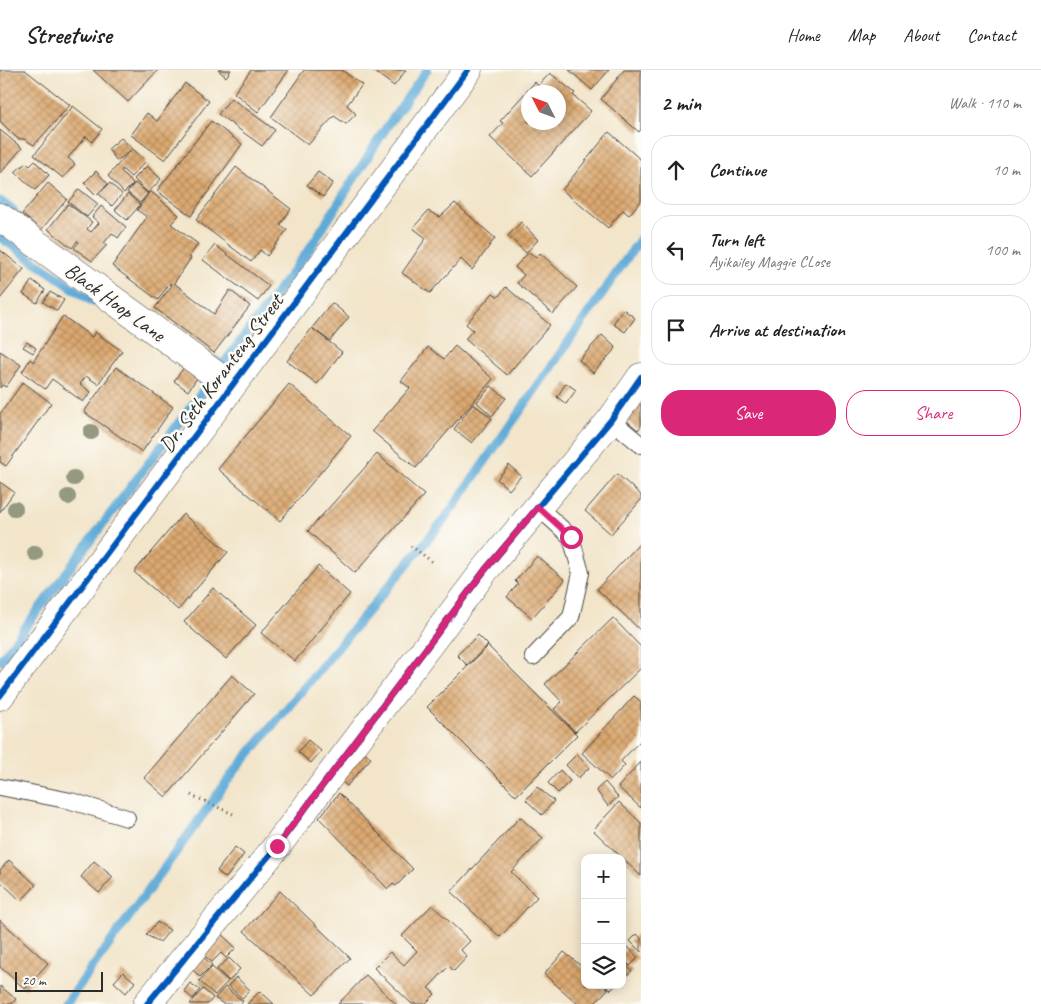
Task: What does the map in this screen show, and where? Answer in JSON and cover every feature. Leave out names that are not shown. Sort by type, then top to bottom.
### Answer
[{"type":"street","name":"Dr. Seth Koranteng Street","points":[[0,696],[468,70]]},
{"type":"street","name":"Black Hoop Lane","points":[[0,217],[231,386]]},
{"type":"street","points":[[147,1004],[277,846],[485,570],[611,420],[641,376]]},
{"type":"lane","points":[[611,420],[641,445]]},
{"type":"lane","points":[[533,657],[571,617],[581,572],[571,537],[538,507]]},
{"type":"lane","points":[[0,787],[71,801],[127,818]]},
{"type":"path","points":[[410,546],[434,562]]},
{"type":"path","points":[[191,795],[233,814]]},
{"type":"building","points":[[0,70],[25,70],[70,105],[34,145],[24,139],[18,139],[0,121]]},
{"type":"building","points":[[93,70],[158,70],[128,102]]},
{"type":"building","points":[[218,70],[231,70],[226,77]]},
{"type":"building","points":[[251,70],[289,70],[258,112],[234,93]]},
{"type":"building","points":[[304,70],[342,70],[362,85],[347,105],[356,114],[346,124],[334,116],[308,145],[271,117]]},
{"type":"building","points":[[372,70],[406,70],[394,86]]},
{"type":"building","points":[[569,70],[609,70],[592,90]]},
{"type":"building","points":[[624,70],[641,70],[641,129],[639,132],[601,99]]},
{"type":"building","points":[[550,73],[565,85],[539,85]]},
{"type":"building","points":[[185,83],[209,101],[165,160],[131,135],[147,113],[157,121]]},
{"type":"building","points":[[566,86],[575,93],[573,95],[591,111],[532,176],[490,137],[503,123],[500,121],[521,98],[521,130],[566,130]]},
{"type":"building","points":[[231,98],[275,130],[262,146],[218,114]]},
{"type":"building","points":[[73,106],[102,129],[92,142],[86,136],[68,158],[75,164],[63,178],[34,155]]},
{"type":"building","points":[[211,121],[242,144],[191,216],[157,191]]},
{"type":"building","points":[[0,130],[22,148],[0,174]]},
{"type":"building","points":[[609,132],[641,160],[641,201],[629,215],[623,210],[608,228],[562,190]]},
{"type":"building","points":[[121,138],[146,161],[131,177],[122,169],[121,171],[133,184],[124,193],[108,176],[131,150],[117,161],[108,149]]},
{"type":"building","points":[[35,161],[49,175],[35,190],[15,172],[26,163],[30,166]]},
{"type":"building","points":[[147,166],[161,179],[148,193],[134,179]]},
{"type":"building","points":[[236,167],[291,209],[280,225],[287,230],[267,256],[260,250],[251,262],[196,220]]},
{"type":"building","points":[[96,171],[108,184],[96,195],[84,183]]},
{"type":"building","points":[[318,172],[333,183],[323,197],[307,185]]},
{"type":"building","points":[[48,183],[67,199],[41,230],[22,214]]},
{"type":"building","points":[[110,183],[122,194],[112,206],[99,194]]},
{"type":"building","points":[[135,183],[148,194],[140,203],[127,192]]},
{"type":"building","points":[[79,189],[98,204],[87,217],[68,202]]},
{"type":"building","points":[[150,191],[179,215],[171,224],[198,244],[174,283],[214,314],[230,290],[250,306],[214,353],[155,308],[172,285],[170,283],[158,300],[112,266],[147,217],[137,210]]},
{"type":"building","points":[[128,194],[140,205],[127,220],[115,210]]},
{"type":"building","points":[[455,203],[495,238],[472,270],[461,259],[430,293],[402,273],[426,238],[413,228],[428,211],[440,217]]},
{"type":"building","points":[[68,204],[92,222],[87,229],[91,232],[99,223],[92,217],[101,206],[126,227],[118,238],[112,233],[104,243],[107,245],[92,261],[74,248],[79,242],[77,241],[72,248],[48,229]]},
{"type":"building","points":[[521,222],[538,240],[526,253],[508,236]]},
{"type":"building","points":[[215,245],[269,286],[258,301],[203,260]]},
{"type":"building","points":[[0,250],[24,269],[0,299]]},
{"type":"building","points":[[529,252],[536,258],[540,253],[577,287],[553,314],[517,283],[524,275],[515,267]]},
{"type":"building","points":[[32,280],[45,290],[37,303],[23,294]]},
{"type":"building","points":[[506,287],[550,325],[507,375],[465,339],[473,330],[466,324],[493,293],[498,297]]},
{"type":"building","points":[[50,292],[64,300],[57,311],[43,302]]},
{"type":"building","points":[[332,303],[349,317],[330,341],[312,328]]},
{"type":"building","points":[[623,309],[635,318],[625,332],[613,324]]},
{"type":"building","points":[[63,316],[92,337],[95,332],[122,351],[98,384],[86,376],[80,384],[91,392],[83,402],[52,379],[45,389],[22,372],[30,359],[33,362]]},
{"type":"building","points":[[312,328],[342,352],[317,384],[287,361]]},
{"type":"building","points":[[602,335],[616,348],[593,373],[579,360]]},
{"type":"building","points":[[27,342],[36,348],[33,353],[23,347]]},
{"type":"building","points":[[455,346],[493,379],[416,468],[372,431],[410,388],[401,381],[428,347],[444,359]]},
{"type":"building","points":[[0,351],[21,365],[6,387],[2,385],[0,388]]},
{"type":"building","points":[[185,366],[197,378],[188,391],[174,381]]},
{"type":"building","points":[[116,367],[173,407],[142,452],[84,412]]},
{"type":"building","points":[[23,382],[51,403],[6,466],[0,462],[0,414]]},
{"type":"building","points":[[566,383],[576,390],[566,404],[557,397]]},
{"type":"building","points":[[289,384],[351,436],[280,521],[218,469]]},
{"type":"building","points":[[491,386],[506,398],[492,416],[477,402]]},
{"type":"building","points":[[635,400],[641,405],[641,426],[638,430],[622,417]]},
{"type":"building","points":[[473,404],[492,418],[472,443],[454,429]]},
{"type":"building","points":[[377,454],[424,495],[355,573],[308,531]]},
{"type":"building","points":[[509,465],[521,476],[509,490],[497,479]]},
{"type":"building","points":[[617,474],[641,495],[641,500],[611,534],[585,511]]},
{"type":"building","points":[[0,482],[14,492],[0,512]]},
{"type":"building","points":[[183,514],[228,552],[178,610],[134,572]]},
{"type":"building","points":[[641,542],[641,631],[597,589]]},
{"type":"building","points":[[537,556],[565,580],[532,618],[507,597],[518,584],[515,581]]},
{"type":"building","points":[[318,566],[350,594],[295,661],[261,633]]},
{"type":"building","points":[[213,588],[256,625],[226,659],[184,622]]},
{"type":"building","points":[[613,618],[641,647],[641,668],[575,732],[554,709],[562,702],[545,684]]},
{"type":"building","points":[[478,635],[488,645],[467,665],[457,655]]},
{"type":"building","points":[[488,646],[577,735],[516,796],[427,707]]},
{"type":"building","points":[[232,675],[254,694],[166,797],[144,778]]},
{"type":"building","points":[[634,696],[641,702],[641,740],[621,761],[625,765],[611,780],[582,753]]},
{"type":"building","points":[[308,740],[321,751],[311,763],[298,752]]},
{"type":"building","points":[[358,746],[371,758],[347,786],[334,775]]},
{"type":"building","points":[[577,754],[589,768],[578,778],[566,765]]},
{"type":"building","points":[[641,762],[641,808],[618,787]]},
{"type":"building","points":[[560,770],[570,781],[558,793],[548,783]]},
{"type":"building","points":[[605,782],[618,797],[608,806],[596,790]]},
{"type":"building","points":[[537,787],[554,801],[542,815],[526,800]]},
{"type":"building","points":[[339,793],[413,869],[396,886],[393,884],[388,889],[319,818]]},
{"type":"building","points":[[619,802],[641,823],[641,876],[626,862],[626,854],[618,854],[593,830]]},
{"type":"building","points":[[520,817],[543,838],[511,872],[537,897],[500,937],[451,892]]},
{"type":"building","points":[[235,847],[244,854],[226,878],[217,871]]},
{"type":"building","points":[[9,860],[36,885],[21,901],[0,881],[0,870]]},
{"type":"building","points":[[94,861],[113,877],[99,893],[81,877]]},
{"type":"building","points":[[280,891],[350,958],[314,995],[244,931]]},
{"type":"building","points":[[432,905],[470,941],[461,950],[467,957],[454,971],[449,966],[428,988],[435,994],[425,1004],[412,1004],[374,968],[390,952],[404,965],[417,951],[402,936]]},
{"type":"building","points":[[0,920],[48,963],[25,989],[0,967]]},
{"type":"building","points":[[157,922],[170,930],[160,942],[146,935]]},
{"type":"building","points":[[218,931],[236,948],[226,958],[221,953],[212,962],[201,953]]},
{"type":"building","points":[[637,934],[641,938],[641,952],[630,941]]},
{"type":"building","points":[[628,947],[638,958],[630,966],[626,962],[626,949]]},
{"type":"building","points":[[564,952],[581,966],[581,989],[608,989],[594,1004],[578,1004],[544,974]]},
{"type":"building","points":[[202,956],[212,965],[200,977],[191,968]]},
{"type":"building","points":[[229,958],[240,969],[229,981],[217,969]]},
{"type":"building","points":[[626,964],[632,971],[626,976]]},
{"type":"building","points":[[212,967],[228,981],[215,995],[199,981]]},
{"type":"building","points":[[123,972],[135,982],[126,993],[114,982]]},
{"type":"building","points":[[366,975],[396,1004],[338,1004]]},
{"type":"building","points":[[236,977],[250,990],[242,998],[228,986]]},
{"type":"building","points":[[190,983],[200,990],[193,999],[184,991]]},
{"type":"building","points":[[0,986],[16,999],[12,1004],[0,1004]]},
{"type":"building","points":[[225,987],[243,1001],[241,1004],[223,1004],[215,998]]},
{"type":"building","points":[[203,989],[213,998],[208,1004],[190,1004]]},
{"type":"building","points":[[260,991],[274,1004],[247,1004]]},
{"type":"waterway","points":[[215,360],[222,366],[310,248],[386,128],[427,70]]},
{"type":"waterway","points":[[0,201],[14,211]]},
{"type":"waterway","points":[[0,237],[93,302]]},
{"type":"waterway","points":[[66,1004],[233,773],[444,520],[641,238]]},
{"type":"waterway","points":[[0,661],[208,384],[201,379]]},
{"type":"cycle path","points":[[0,696],[468,70]]},
{"type":"cycle path","points":[[147,1004],[277,846],[485,570],[611,420],[641,377]]},
{"type":"route","points":[[277,846],[485,570],[538,507],[571,537]]}]
